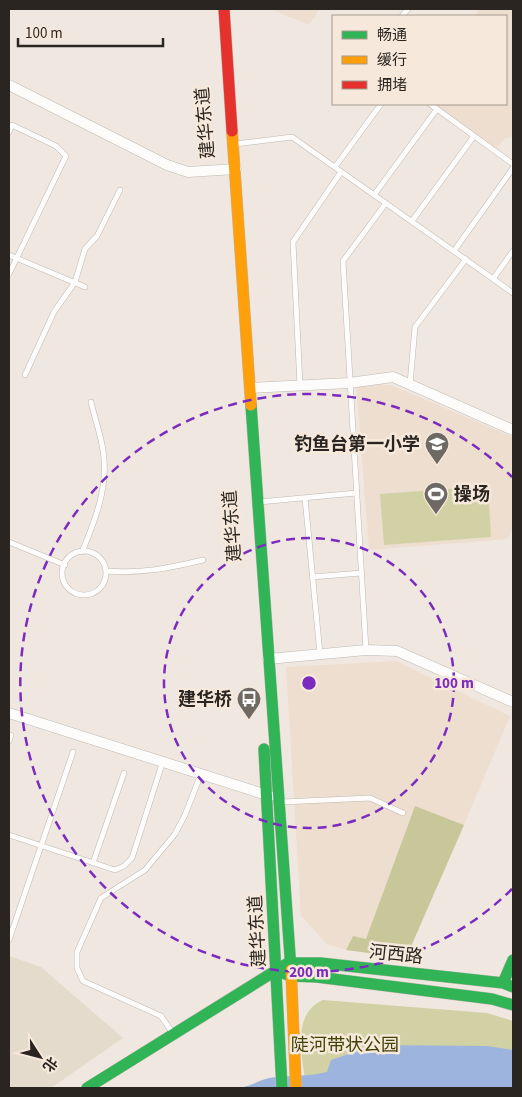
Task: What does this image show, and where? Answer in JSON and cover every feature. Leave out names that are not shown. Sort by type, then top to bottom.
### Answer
[{"type":"main road","name":"建华东道","points":[[213,9],[231,169],[251,388],[288,963],[291,976],[296,1088]]},
{"type":"main road","name":"建华东道","points":[[224,9],[235,144],[231,169],[282,1088]]},
{"type":"main road","points":[[508,985],[513,960]]},
{"type":"main road","points":[[87,1088],[288,963]]},
{"type":"main road","name":"河西路","points":[[288,963],[320,963],[508,985]]},
{"type":"main road","name":"河西路","points":[[277,971],[291,976],[317,977],[492,998],[513,1005]]},
{"type":"street","points":[[9,85],[167,165],[188,172],[231,169]]},
{"type":"street","points":[[251,388],[349,382],[393,377],[513,430]]},
{"type":"street","points":[[268,659],[366,650],[396,651],[513,702]]},
{"type":"street","points":[[9,713],[267,794],[279,802]]},
{"type":"lane","points":[[335,167],[380,105]]},
{"type":"lane","points":[[431,105],[513,164]]},
{"type":"lane","points":[[374,195],[437,109]]},
{"type":"lane","points":[[9,132],[12,125],[56,146],[66,156],[9,274]]},
{"type":"lane","points":[[412,221],[474,136]]},
{"type":"lane","points":[[235,144],[292,137],[513,293]]},
{"type":"lane","points":[[454,251],[513,168]]},
{"type":"lane","points":[[300,384],[293,242],[341,172]]},
{"type":"lane","points":[[25,376],[54,312],[75,282],[85,249],[97,236],[120,190]]},
{"type":"lane","points":[[366,650],[343,261],[386,203]]},
{"type":"lane","points":[[493,279],[513,251]]},
{"type":"lane","points":[[9,254],[84,287]]},
{"type":"lane","points":[[410,385],[416,328],[466,259]]},
{"type":"lane","points":[[82,552],[95,521],[104,483],[104,459],[91,402]]},
{"type":"lane","points":[[258,502],[356,492]]},
{"type":"lane","points":[[305,498],[320,654]]},
{"type":"lane","points":[[9,542],[65,565]]},
{"type":"lane","points":[[89,552],[101,559],[106,571],[103,585],[92,594],[78,594],[66,585],[63,572],[65,565],[75,554],[89,552]]},
{"type":"lane","points":[[106,571],[132,573],[156,571],[204,560]]},
{"type":"lane","points":[[312,577],[361,573]]},
{"type":"lane","points":[[9,741],[11,735]]},
{"type":"lane","points":[[9,940],[73,752]]},
{"type":"lane","points":[[9,835],[114,870],[124,866],[132,858],[164,761]]},
{"type":"lane","points":[[93,863],[124,772]]},
{"type":"lane","points":[[174,1035],[160,1016],[83,981],[77,968],[77,952],[101,898],[145,870],[175,834],[185,815],[201,773]]},
{"type":"lane","points":[[279,802],[370,798],[403,813]]},
{"type":"shaded area","points":[[270,9],[320,9],[309,25]]},
{"type":"shaded area","points":[[479,9],[513,9],[513,137],[505,138],[496,149],[433,105],[507,105],[507,15],[475,15]]},
{"type":"shaded area","name":"钓鱼台第一小学","points":[[356,384],[391,385],[513,437],[513,526],[508,539],[369,550]]},
{"type":"shaded area","points":[[396,661],[510,716],[464,825],[415,806],[366,939],[353,936],[346,950],[327,944],[301,916],[286,667]]},
{"type":"shaded area","points":[[9,956],[41,967],[123,1038],[51,1088],[9,1088]]},
{"type":"green space","name":"操场","points":[[488,486],[491,537],[384,545],[380,494]]},
{"type":"green space","points":[[415,806],[464,825],[406,958],[346,950],[353,936],[366,939]]},
{"type":"green space","name":"陡河带状公园","points":[[323,1000],[487,1013],[513,1021],[513,1088],[306,1088],[301,1051],[302,1026],[306,1016],[313,1007]]},
{"type":"water","points":[[375,1045],[487,1046],[513,1050],[513,1088],[239,1088],[269,1078],[327,1072],[331,1060]]},
{"type":"traffic: fast","points":[[251,405],[291,970]]},
{"type":"traffic: fast","points":[[264,749],[282,1088]]},
{"type":"traffic: fast","points":[[503,983],[513,960]]},
{"type":"traffic: fast","points":[[87,1088],[288,963],[320,963],[503,983],[513,987]]},
{"type":"traffic: fast","points":[[280,972],[291,976],[317,977],[492,999],[513,1005]]},
{"type":"traffic: slow","points":[[232,131],[251,405]]},
{"type":"traffic: slow","points":[[291,970],[296,1088]]},
{"type":"traffic: jam","points":[[224,9],[232,131]]},
{"type":"place","name":"钓鱼台第一小学","points":[[437,465]]},
{"type":"place","name":"操场","points":[[436,515]]},
{"type":"place","name":"建华桥","points":[[249,720]]}]
